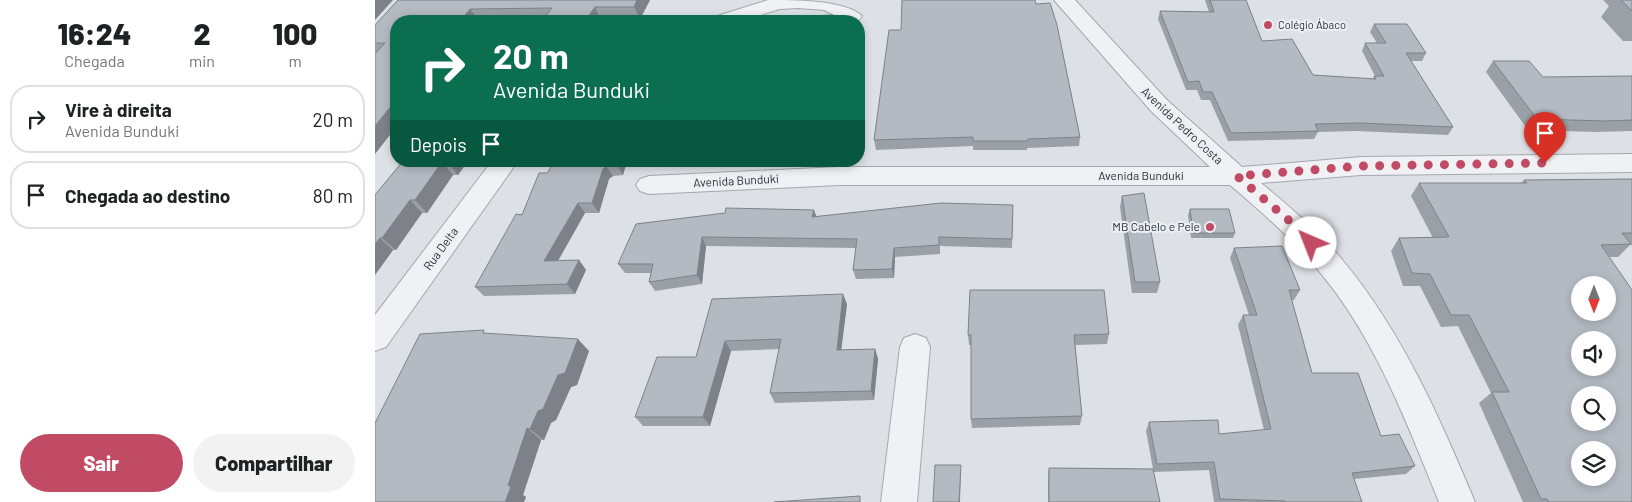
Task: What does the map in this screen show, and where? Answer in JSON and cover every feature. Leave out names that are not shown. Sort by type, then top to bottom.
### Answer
[{"type":"street","name":"Avenida Pedro Costa","points":[[1063,0],[1112,57],[1173,121],[1292,223],[1320,252],[1351,292],[1383,339],[1409,390],[1457,502]]},
{"type":"street","points":[[740,15],[783,1],[827,4],[853,13]]},
{"type":"street","name":"Avenida Bunduki","points":[[649,185],[840,169],[1237,176],[1361,166],[1632,162]]},
{"type":"street","name":"Rua Delta","points":[[375,338],[502,167]]},
{"type":"street","points":[[899,502],[915,347]]},
{"type":"building","points":[[398,0],[637,0],[634,7],[595,7],[589,15],[547,15],[552,8],[470,9],[465,15],[390,15],[390,107],[375,126],[375,54],[385,43],[375,43],[375,25]]},
{"type":"building","points":[[902,0],[1035,0],[1036,4],[1050,3],[1057,25],[1080,137],[1028,139],[1028,141],[973,141],[973,137],[874,140],[889,30],[901,30]]},
{"type":"building","points":[[1210,0],[1246,0],[1262,41],[1292,39],[1313,75],[1376,79],[1374,76],[1384,76],[1365,43],[1386,43],[1374,24],[1407,24],[1426,53],[1406,53],[1453,127],[1360,123],[1315,124],[1318,131],[1231,133],[1212,92],[1203,92],[1199,81],[1188,82],[1160,11],[1214,12]]},
{"type":"building","points":[[1621,0],[1632,0],[1632,11]]},
{"type":"building","points":[[1493,61],[1529,61],[1543,77],[1632,76],[1632,120],[1537,119]]},
{"type":"building","points":[[398,167],[438,167],[415,200],[410,200],[382,238],[375,244],[375,195]]},
{"type":"building","points":[[551,167],[605,167],[592,203],[578,203],[544,261],[579,260],[567,284],[475,287],[516,214],[522,215],[539,173],[547,173]]},
{"type":"building","points":[[1632,179],[1632,233],[1622,233],[1631,244],[1601,245],[1632,290],[1632,502],[1549,502],[1547,499],[1541,499],[1492,392],[1509,392],[1469,315],[1451,315],[1430,274],[1412,273],[1399,238],[1449,237],[1419,183],[1527,183],[1524,180]]},
{"type":"building","points":[[1144,193],[1160,282],[1135,282],[1122,196]]},
{"type":"building","points":[[941,203],[1013,205],[1012,239],[939,237],[939,245],[894,248],[892,269],[853,270],[857,239],[702,237],[697,275],[649,282],[653,264],[618,264],[636,224],[725,213],[726,208],[814,210],[812,217]]},
{"type":"building","name":"MB Cabelo e Pele","points":[[1190,209],[1229,209],[1235,233],[1193,233]]},
{"type":"building","points":[[1282,246],[1300,290],[1289,290],[1312,373],[1358,373],[1381,436],[1399,434],[1415,466],[1352,473],[1362,502],[1285,502],[1220,499],[1214,462],[1157,464],[1149,422],[1218,420],[1219,434],[1271,429],[1243,315],[1257,315],[1234,248]]},
{"type":"building","points":[[970,290],[1104,290],[1109,334],[1074,335],[1082,416],[971,419],[971,335],[968,335]]},
{"type":"building","points":[[843,294],[837,350],[875,349],[871,391],[770,393],[781,339],[725,341],[703,417],[635,417],[657,357],[696,357],[712,299]]},
{"type":"building","points":[[484,330],[483,333],[578,339],[565,373],[558,375],[543,409],[538,411],[530,429],[527,428],[508,485],[511,487],[505,502],[375,502],[375,423],[420,334]]},
{"type":"building","points":[[935,465],[961,465],[959,502],[933,502]]},
{"type":"building","points":[[1049,468],[1153,469],[1160,502],[1049,502]]},
{"type":"building","points":[[860,496],[860,502],[774,502]]},
{"type":"place","name":"Colégio Ábaco","points":[[1268,25]]},
{"type":"place","name":"MB Cabelo e Pele","points":[[1210,227]]},
{"type":"route","points":[[1311,243],[1292,223],[1237,176],[1361,166],[1545,163]]}]
